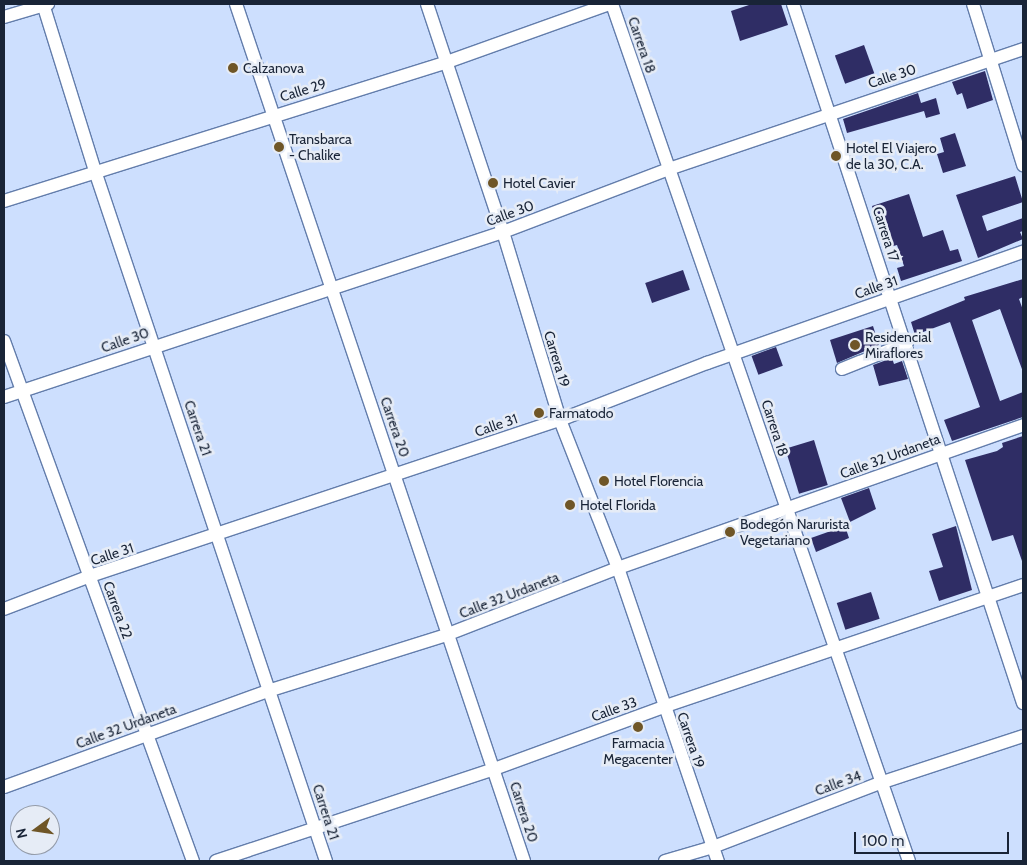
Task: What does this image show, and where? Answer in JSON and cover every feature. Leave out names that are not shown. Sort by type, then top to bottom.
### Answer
[{"type":"street","points":[[4,17],[45,4]]},
{"type":"street","name":"Carrera 21","points":[[45,4],[95,171],[271,690],[326,861]]},
{"type":"street","name":"Carrera 20","points":[[236,4],[395,475],[446,635],[494,769],[524,861]]},
{"type":"street","name":"Carrera 19","points":[[427,4],[503,232],[560,420],[618,568],[663,707],[718,861]]},
{"type":"street","name":"Calle 29","points":[[4,201],[272,115],[447,62],[610,4]]},
{"type":"street","name":"Carrera 18","points":[[610,4],[734,354],[785,510],[836,648],[880,783],[909,861]]},
{"type":"street","name":"Carrera 17","points":[[793,4],[907,343],[1023,703]]},
{"type":"street","points":[[973,4],[1023,164]]},
{"type":"street","name":"Calle 30","points":[[4,398],[153,346],[503,232],[669,169],[830,112],[1023,49]]},
{"type":"street","name":"Calle 31","points":[[4,609],[90,576],[219,535],[560,420],[891,297],[1023,252]]},
{"type":"street","name":"Carrera 22","points":[[4,341],[193,861]]},
{"type":"street","points":[[842,369],[907,343]]},
{"type":"street","name":"Calle 32 Urdaneta","points":[[4,787],[271,690],[446,635],[618,568],[1023,425]]},
{"type":"street","name":"Calle 33","points":[[216,861],[315,826],[494,769],[663,707],[1023,585]]},
{"type":"street","name":"Calle 34","points":[[665,861],[713,847],[880,783],[1023,736]]},
{"type":"building","points":[[752,4],[781,4],[788,25],[740,41],[731,11]]},
{"type":"building","points":[[864,45],[874,73],[845,84],[835,56]]},
{"type":"building","points":[[985,71],[993,100],[967,109],[962,93],[957,95],[952,82]]},
{"type":"building","points":[[918,93],[921,103],[936,98],[940,114],[926,118],[924,111],[847,133],[843,119]]},
{"type":"building","points":[[955,133],[966,166],[943,173],[937,154],[944,152],[940,138]]},
{"type":"building","points":[[1015,176],[1023,202],[982,216],[987,231],[1023,218],[1023,231],[1020,232],[1023,239],[978,258],[956,195]]},
{"type":"building","points":[[909,194],[923,237],[943,230],[950,251],[958,249],[962,261],[901,281],[897,268],[904,266],[897,245],[886,248],[872,206]]},
{"type":"building","points":[[683,270],[690,290],[652,303],[645,283]]},
{"type":"building","points":[[1023,279],[1023,297],[1019,299],[1023,310],[1023,372],[1000,309],[972,320],[1000,401],[1023,392],[1023,417],[952,441],[944,420],[980,407],[950,322],[915,335],[911,322],[965,300],[964,297]]},
{"type":"building","name":"Residencial Miraflores","points":[[873,326],[879,345],[837,363],[830,340]]},
{"type":"building","points":[[776,347],[783,366],[758,375],[752,356]]},
{"type":"building","points":[[892,358],[894,364],[902,361],[908,379],[879,386],[873,365]]},
{"type":"building","points":[[1023,436],[1022,561],[1013,535],[992,541],[965,460],[997,451],[1003,447],[1002,443]]},
{"type":"building","points":[[814,440],[828,485],[799,494],[785,449]]},
{"type":"building","points":[[869,488],[876,509],[850,522],[841,498]]},
{"type":"building","points":[[845,526],[849,538],[816,552],[811,538]]},
{"type":"building","points":[[956,526],[972,590],[939,601],[929,571],[943,567],[932,534]]},
{"type":"building","points":[[871,592],[880,619],[845,630],[837,603]]},
{"type":"place","name":"Calzanova","points":[[233,68]]},
{"type":"place","name":"Transbarca - Chalike","points":[[279,147]]},
{"type":"place","name":"Hotel El Viajero de la 30, C.A.","points":[[836,156]]},
{"type":"place","name":"Hotel Cavier","points":[[493,183]]},
{"type":"place","name":"Residencial Miraflores","points":[[855,345]]},
{"type":"place","name":"Farmatodo","points":[[539,413]]},
{"type":"place","name":"Hotel Florencia","points":[[604,481]]},
{"type":"place","name":"Hotel Florida","points":[[570,505]]},
{"type":"place","name":"Bodegón Narurista Vegetariano","points":[[730,532]]},
{"type":"place","name":"Farmacia Megacenter","points":[[638,727]]}]
